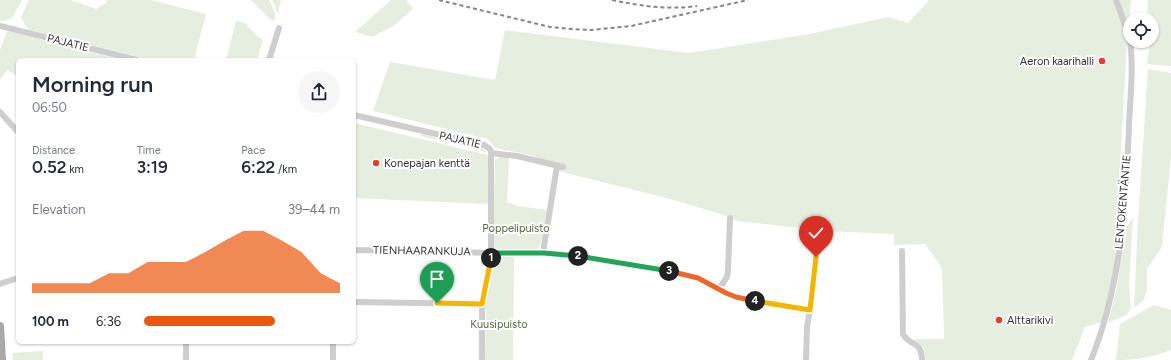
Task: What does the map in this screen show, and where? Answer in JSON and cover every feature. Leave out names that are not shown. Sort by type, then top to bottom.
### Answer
[{"type":"main road","points":[[0,326],[3,360]]},
{"type":"street","name":"LENTOKENTÄNTIE","points":[[1116,0],[1123,20]]},
{"type":"street","name":"PAJATIE","points":[[0,26],[129,58]]},
{"type":"street","points":[[270,58],[279,28]]},
{"type":"street","name":"LENTOKENTÄNTIE","points":[[1091,360],[1102,327],[1116,275],[1127,180],[1132,66],[1131,48]]},
{"type":"street","points":[[0,112],[16,130]]},
{"type":"street","name":"PAJATIE","points":[[356,115],[484,145],[489,148],[491,153],[517,156],[560,166],[544,246],[544,253]]},
{"type":"street","points":[[482,360],[482,304],[491,262],[491,153]]},
{"type":"street","points":[[719,289],[727,277],[728,271],[730,218]]},
{"type":"street","points":[[806,360],[806,334],[818,240]]},
{"type":"street","name":"TIENHAARANKUJA","points":[[356,250],[544,253],[569,255],[636,265],[692,276],[706,281],[736,297],[810,310]]},
{"type":"street","points":[[902,251],[903,334],[906,340],[916,344],[920,348],[922,360]]},
{"type":"street","points":[[0,284],[16,279]]},
{"type":"street","points":[[356,302],[482,304]]},
{"type":"street","points":[[186,344],[186,360]]},
{"type":"street","points":[[333,344],[333,360]]},
{"type":"green space","points":[[0,0],[22,0],[14,16],[8,20],[2,21],[0,20]]},
{"type":"green space","points":[[29,0],[71,0],[96,9],[106,3],[107,0],[151,0],[206,14],[195,58],[143,58],[30,30],[26,27],[21,17]]},
{"type":"green space","points":[[251,0],[269,0],[275,13],[275,21],[271,20]]},
{"type":"green space","points":[[272,0],[281,0],[278,13],[277,12]]},
{"type":"green space","points":[[391,0],[406,0],[413,9],[395,25],[372,37],[355,32]]},
{"type":"green space","points":[[929,0],[1131,0],[1130,12],[1123,12],[1123,48],[1127,48],[1114,273],[1102,322],[1085,327],[1072,360],[925,360],[924,348],[914,339],[944,339],[942,268],[925,244],[894,245],[894,234],[827,231],[737,221],[721,214],[667,198],[566,173],[554,169],[535,156],[495,148],[488,139],[373,111],[390,62],[495,80],[505,30],[689,53],[810,34],[888,17],[908,23]]},
{"type":"green space","points":[[1148,0],[1171,0],[1171,66],[1147,64],[1149,48],[1159,48],[1159,12],[1147,12]]},
{"type":"green space","points":[[236,21],[245,23],[263,40],[258,58],[227,58]]},
{"type":"green space","points":[[7,31],[114,58],[16,58],[16,75],[7,70],[0,80],[0,50]]},
{"type":"green space","points":[[1148,69],[1171,73],[1171,156],[1162,247],[1147,269],[1147,291],[1143,301],[1134,308],[1138,221]]},
{"type":"green space","points":[[356,123],[488,155],[488,204],[356,198]]},
{"type":"green space","points":[[421,134],[480,147],[487,152],[421,136]]},
{"type":"green space","name":"Poppelipuisto","points":[[500,157],[509,157],[507,202],[517,206],[547,210],[541,242],[538,249],[499,250],[493,245],[495,160]]},
{"type":"green space","points":[[1133,217],[1129,284],[1131,309],[1126,315],[1108,323],[1117,287],[1126,228]]},
{"type":"green space","name":"Kuusipuisto","points":[[514,256],[513,360],[485,360],[486,304],[494,263],[496,257]]},
{"type":"green space","points":[[1154,305],[1171,310],[1171,350],[1143,358],[1115,360],[1120,324]]},
{"type":"green space","points":[[43,351],[43,360],[13,360],[12,353]]},
{"type":"railway","points":[[439,0],[550,27],[591,30],[631,26],[748,0]]},
{"type":"railway","points":[[612,0],[654,7],[675,8],[697,6]]},
{"type":"place","name":"Aeron kaarihalli","points":[[1102,61]]},
{"type":"place","name":"Konepajan kenttä","points":[[376,163]]},
{"type":"place","name":"Alttarikivi","points":[[999,320]]},
{"type":"route","points":[[437,303],[482,304],[491,262],[491,253],[544,253],[569,255],[636,265],[692,276],[706,281],[736,297],[810,310],[816,257]]}]
